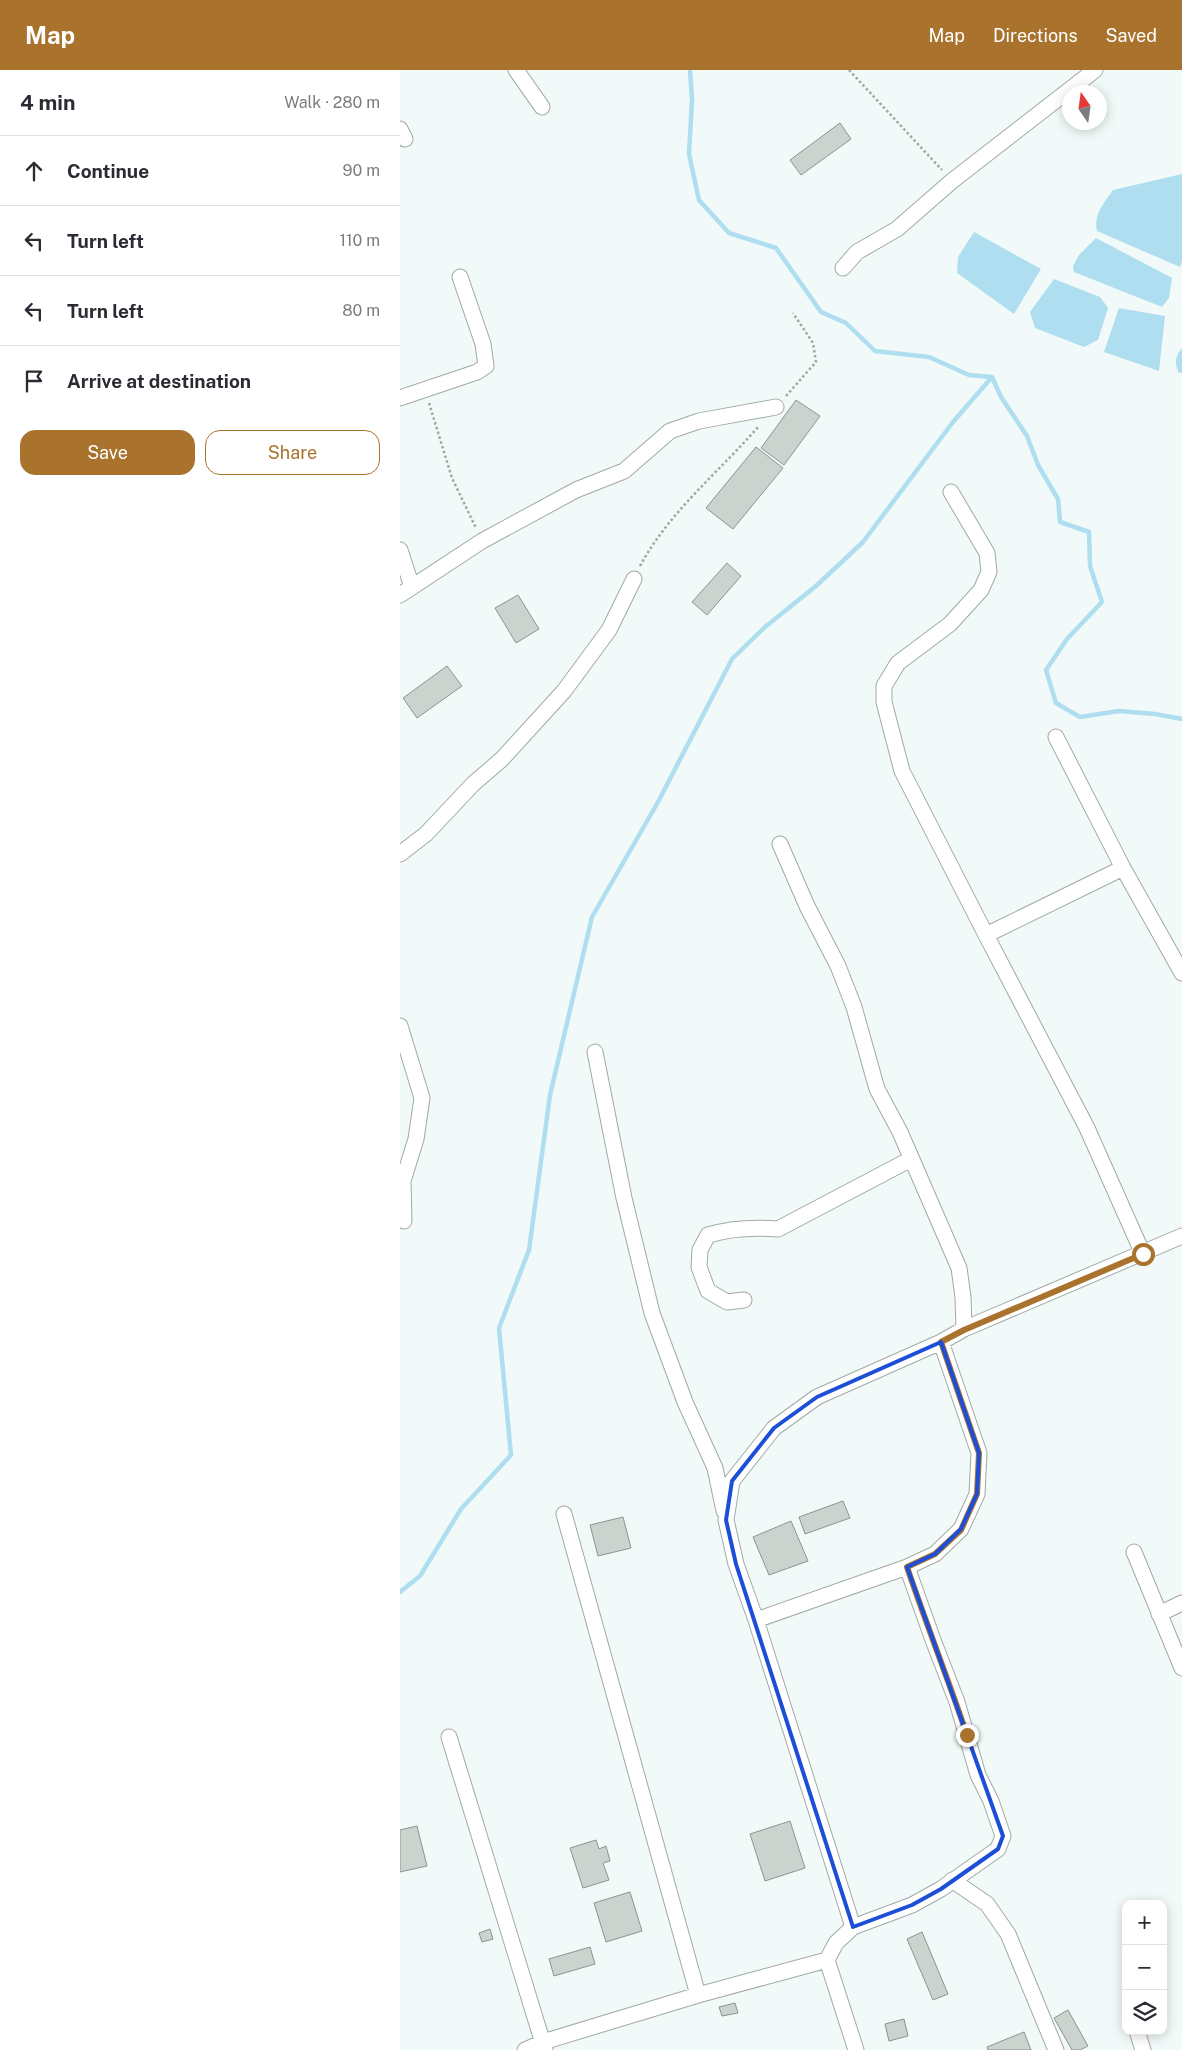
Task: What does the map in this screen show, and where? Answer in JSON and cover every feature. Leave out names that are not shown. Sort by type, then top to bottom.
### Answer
[{"type":"street","points":[[516,70],[542,107]]},
{"type":"street","points":[[843,268],[856,252],[897,229],[952,181],[1095,70]]},
{"type":"street","points":[[400,398],[477,372],[486,366],[483,344],[460,277]]},
{"type":"street","points":[[400,550],[406,591],[482,541],[576,490],[624,470],[670,431],[699,421],[776,407]]},
{"type":"street","points":[[951,492],[987,553],[989,572],[981,590],[950,624],[898,663],[884,686],[884,702],[902,771],[1087,1128],[1143,1254]]},
{"type":"street","points":[[400,854],[426,834],[473,784],[502,759],[564,691],[609,630],[634,579]]},
{"type":"street","points":[[1056,737],[1123,868],[1182,973]]},
{"type":"street","points":[[780,844],[838,966],[854,1007],[877,1089],[912,1159],[959,1268],[963,1296],[964,1330]]},
{"type":"street","points":[[986,935],[1123,868]]},
{"type":"street","points":[[400,1026],[422,1098],[416,1139],[403,1181],[404,1221]]},
{"type":"street","points":[[595,1052],[624,1198],[652,1313],[685,1402],[715,1468],[736,1564],[756,1620],[853,1927]]},
{"type":"street","points":[[744,1300],[726,1302],[708,1291],[698,1267],[700,1250],[708,1235],[727,1229],[778,1229],[912,1159]]},
{"type":"street","points":[[726,1520],[732,1481],[774,1428],[817,1397],[964,1330],[1182,1236]]},
{"type":"street","points":[[756,1620],[907,1567],[935,1554],[961,1530],[977,1494],[979,1453],[941,1342]]},
{"type":"street","points":[[564,1514],[698,1995]]},
{"type":"street","points":[[1134,1552],[1182,1668]]},
{"type":"street","points":[[856,2050],[827,1960],[836,1943],[853,1927],[912,1906],[998,1849],[1003,1836],[991,1801],[978,1775],[957,1702],[907,1567]]},
{"type":"street","points":[[1159,1614],[1182,1603]]},
{"type":"street","points":[[448,1737],[544,2046]]},
{"type":"street","points":[[952,1880],[987,1904],[1008,1934],[1056,2050]]},
{"type":"street","points":[[525,2050],[544,2046],[698,1995],[827,1960]]},
{"type":"street","points":[[1138,2035],[1143,2050]]},
{"type":"path","points":[[849,70],[952,181]]},
{"type":"path","points":[[634,579],[651,545],[688,501],[740,448],[816,362],[816,352],[812,343],[794,313]]},
{"type":"path","points":[[425,389],[452,478],[482,541]]},
{"type":"highlighted area","points":[[941,1342],[979,1453],[977,1494],[961,1529],[935,1554],[907,1567],[1003,1836],[998,1849],[941,1889],[912,1905],[853,1927],[736,1564],[726,1520],[732,1481],[774,1428],[817,1397]]},
{"type":"water","points":[[1182,174],[1182,261],[1180,267],[1097,231],[1098,214],[1113,190]]},
{"type":"water","points":[[974,232],[1041,269],[1014,314],[957,273],[958,257]]},
{"type":"water","points":[[1096,238],[1172,278],[1169,298],[1162,307],[1074,272],[1073,266],[1079,255]]},
{"type":"water","points":[[1054,279],[1100,297],[1108,308],[1098,340],[1084,347],[1035,328],[1030,312]]},
{"type":"water","points":[[1119,308],[1165,316],[1159,371],[1104,352]]},
{"type":"water","points":[[1182,348],[1182,373],[1179,373],[1176,360]]},
{"type":"building","points":[[840,123],[851,139],[801,175],[790,160]]},
{"type":"building","points":[[796,400],[820,416],[784,465],[761,448]]},
{"type":"building","points":[[756,447],[783,468],[733,529],[706,508]]},
{"type":"building","points":[[727,563],[741,576],[707,615],[692,602]]},
{"type":"building","points":[[518,595],[539,629],[516,643],[495,608]]},
{"type":"building","points":[[447,666],[462,686],[417,718],[403,698]]},
{"type":"building","points":[[843,1501],[850,1518],[805,1534],[799,1517]]},
{"type":"building","points":[[623,1517],[631,1548],[598,1556],[590,1525]]},
{"type":"building","points":[[791,1521],[808,1561],[769,1575],[753,1537]]},
{"type":"building","points":[[790,1821],[805,1868],[765,1881],[750,1834]]},
{"type":"building","points":[[417,1826],[427,1866],[400,1872],[400,1830]]},
{"type":"building","points":[[596,1840],[599,1849],[606,1846],[610,1861],[603,1863],[609,1880],[583,1888],[570,1848]]},
{"type":"building","points":[[630,1892],[642,1931],[606,1942],[594,1903]]},
{"type":"building","points":[[490,1929],[493,1939],[482,1942],[479,1933]]},
{"type":"building","points":[[922,1932],[948,1994],[933,2000],[907,1939]]},
{"type":"building","points":[[590,1947],[595,1964],[554,1976],[549,1959]]},
{"type":"building","points":[[735,2003],[738,2013],[722,2016],[719,2007]]},
{"type":"building","points":[[1068,2010],[1088,2046],[1080,2050],[1072,2050],[1054,2018]]},
{"type":"building","points":[[904,2019],[908,2036],[889,2041],[885,2024]]},
{"type":"building","points":[[1024,2032],[1031,2050],[988,2050],[987,2047]]},
{"type":"waterway","points":[[690,70],[692,100],[689,154],[699,200],[729,233],[776,248],[821,312],[846,323],[875,351],[929,357],[969,375],[992,377],[1001,397],[1027,436],[1038,465],[1058,499],[1060,522],[1089,532],[1090,566],[1102,602],[1067,639],[1046,670],[1056,703],[1080,717],[1119,711],[1155,714],[1182,719]]},
{"type":"waterway","points":[[400,1592],[420,1576],[461,1509],[511,1455],[499,1328],[529,1250],[550,1095],[592,917],[658,802],[732,659],[765,627],[816,586],[863,542],[953,422],[992,377]]},
{"type":"route","points":[[967,1735],[957,1702],[907,1567],[935,1554],[961,1530],[977,1494],[979,1453],[941,1342],[964,1330],[1143,1254]]}]
